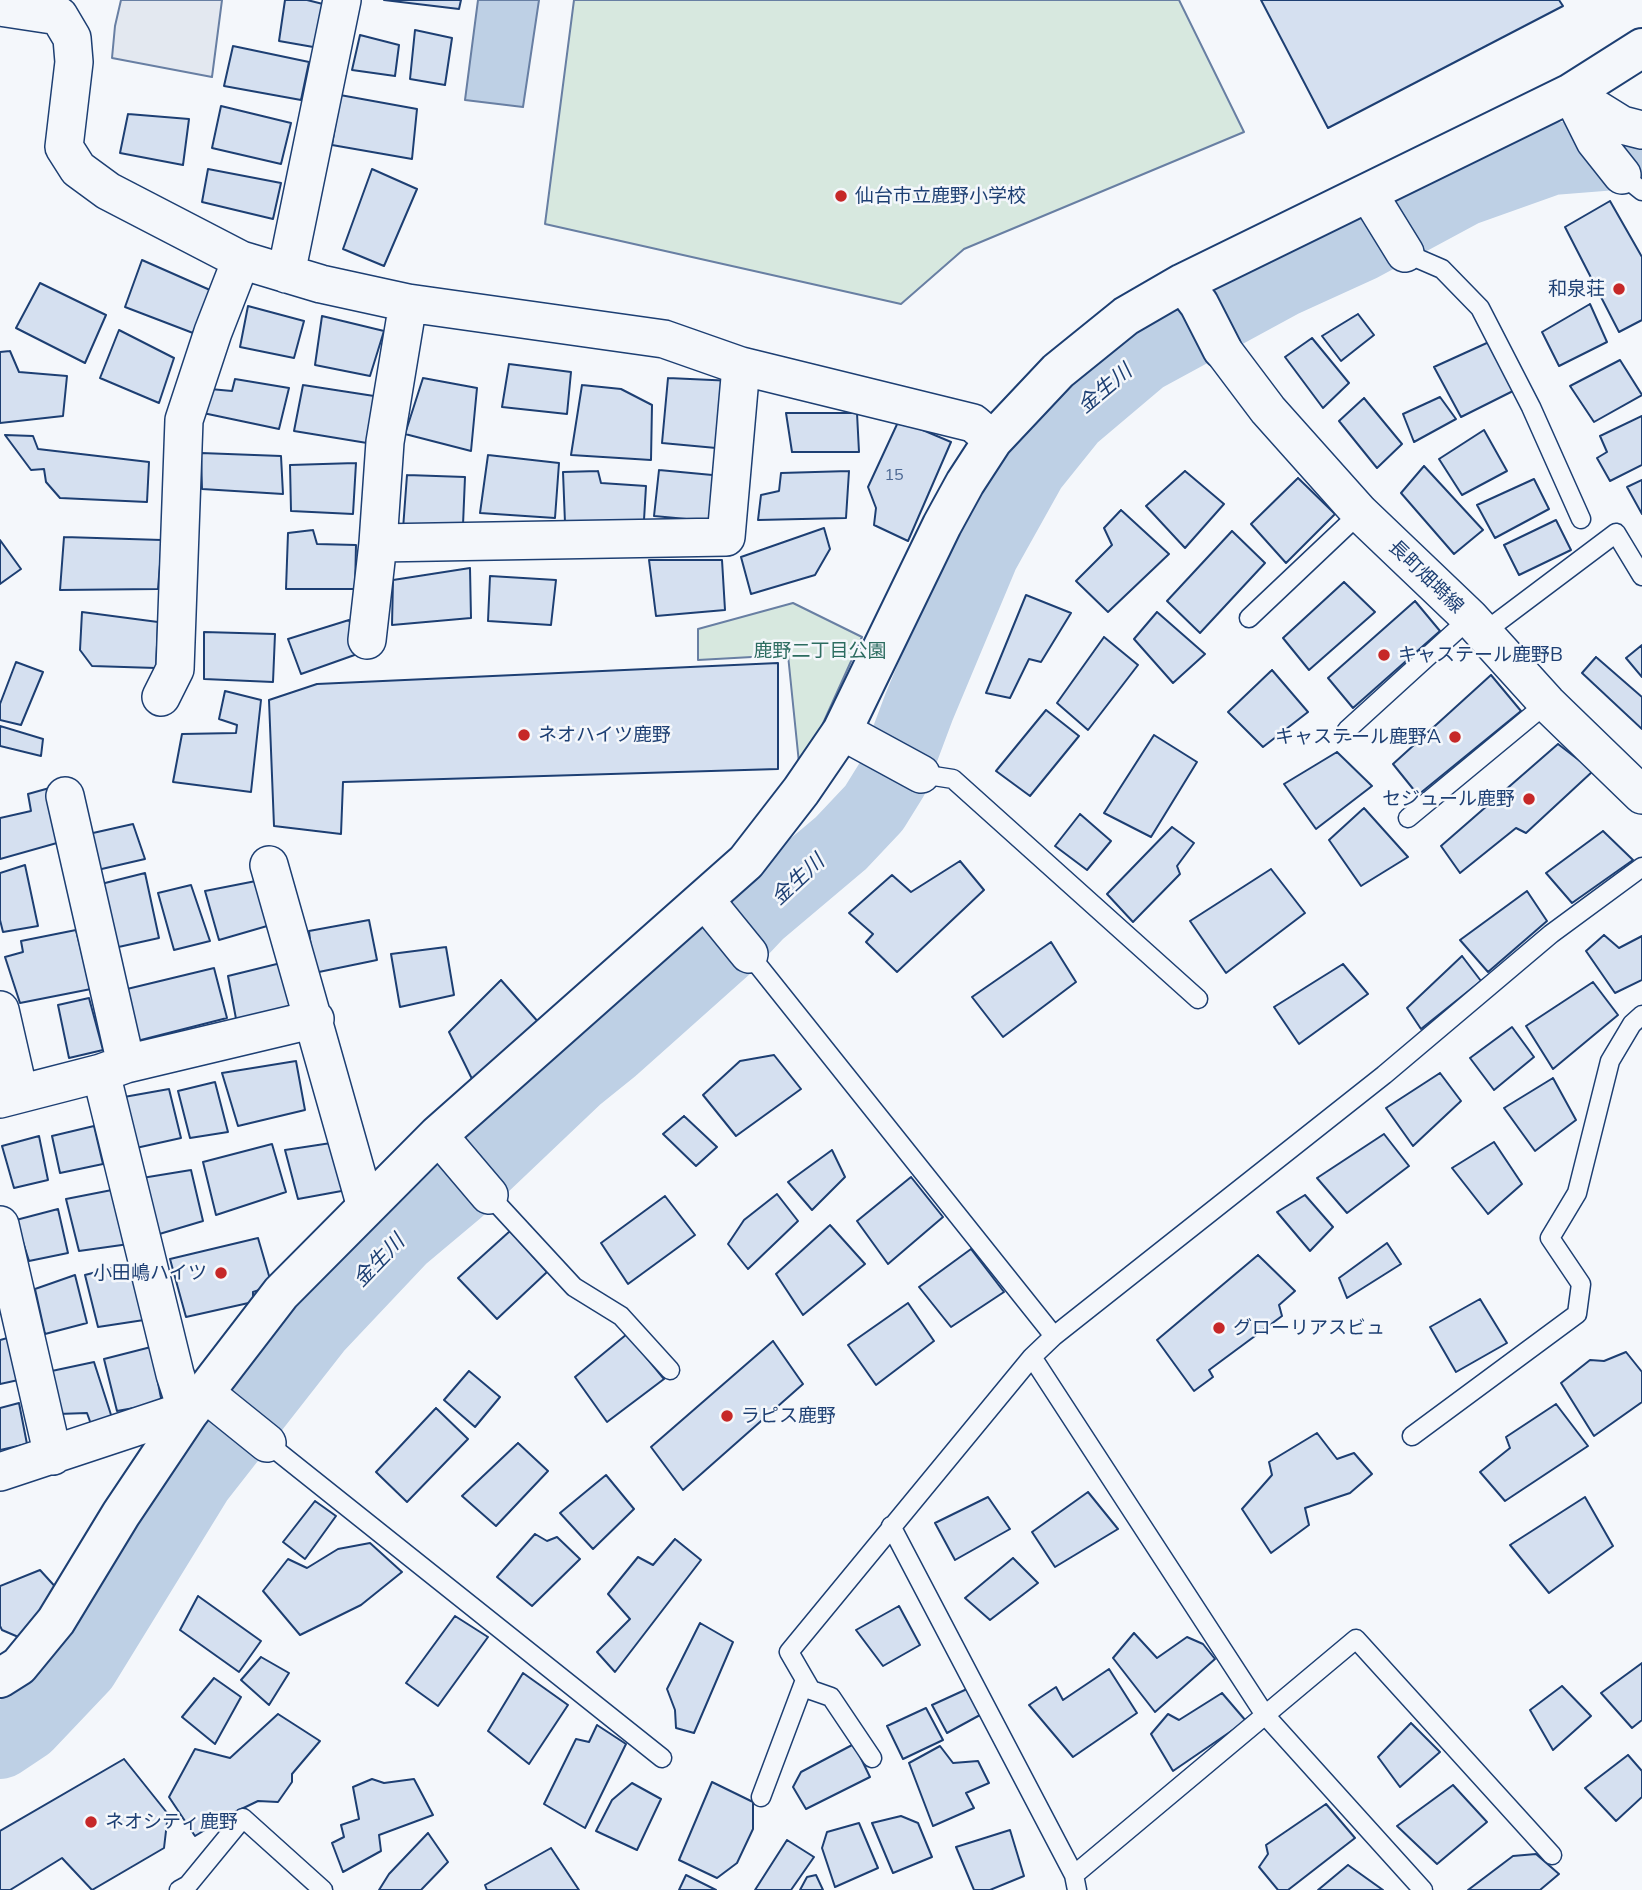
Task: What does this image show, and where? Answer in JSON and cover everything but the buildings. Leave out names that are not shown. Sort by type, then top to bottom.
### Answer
[{"type":"street","points":[[286,274],[342,0]]},
{"type":"street","points":[[0,7],[59,16],[72,37],[74,62],[64,147],[78,169],[108,191],[241,260],[321,284],[408,303],[664,339],[741,366],[973,423],[993,440]]},
{"type":"street","points":[[0,1678],[19,1666],[56,1620],[121,1514],[208,1408],[281,1293],[366,1206],[448,1147],[714,913],[746,862],[842,732],[942,525],[993,440],[1058,371],[1126,316],[1191,293],[1373,202],[1571,93],[1642,48]]},
{"type":"street","points":[[1571,93],[1622,125],[1642,131]]},
{"type":"street","points":[[1571,93],[1595,141],[1632,183]]},
{"type":"street","points":[[1373,202],[1405,253]]},
{"type":"street","points":[[160,697],[175,668],[184,420],[213,332],[241,260]]},
{"type":"street","points":[[1191,293],[1222,349]]},
{"type":"street","points":[[367,640],[378,543],[385,442],[408,303]]},
{"type":"street","name":"長町畑塒線","points":[[1222,349],[1268,410],[1360,513],[1476,625],[1547,703],[1642,795]]},
{"type":"street","points":[[378,543],[726,537],[741,366]]},
{"type":"street","points":[[842,732],[921,774]]},
{"type":"street","points":[[65,796],[114,1068],[176,1374],[208,1408],[267,1443]]},
{"type":"street","points":[[270,864],[366,1206]]},
{"type":"street","points":[[714,913],[749,954]]},
{"type":"street","points":[[0,1010],[9,1096],[315,1019]]},
{"type":"street","points":[[448,1147],[489,1195]]},
{"type":"street","points":[[0,1225],[53,1456]]},
{"type":"street","points":[[0,1472],[175,1414],[208,1408]]},
{"type":"lane","points":[[1405,253],[1442,269],[1480,308],[1531,407],[1581,519]]},
{"type":"lane","points":[[1248,618],[1360,513]]},
{"type":"lane","points":[[1347,730],[1476,625],[1616,533],[1642,576]]},
{"type":"lane","points":[[1408,818],[1547,703]]},
{"type":"lane","points":[[921,774],[953,779],[1198,999]]},
{"type":"lane","points":[[872,1758],[831,1697],[811,1690],[789,1652],[1032,1357],[1054,1336],[1384,1075],[1551,934],[1642,867]]},
{"type":"lane","points":[[749,954],[1054,1336]]},
{"type":"lane","points":[[1412,1437],[1577,1314],[1581,1284],[1550,1238],[1577,1193],[1610,1061],[1632,1024],[1642,1015]]},
{"type":"lane","points":[[489,1195],[573,1287],[621,1316],[670,1370]]},
{"type":"lane","points":[[1032,1357],[1265,1715],[1423,1890]]},
{"type":"lane","points":[[267,1443],[663,1758]]},
{"type":"lane","points":[[891,1526],[1076,1882],[1265,1715],[1356,1639],[1552,1855]]},
{"type":"lane","points":[[761,1797],[805,1680]]},
{"type":"lane","points":[[179,1890],[188,1885],[243,1818],[323,1890]]},
{"type":"green space","points":[[574,0],[1179,0],[1244,132],[964,249],[901,304],[545,224]]},
{"type":"green space","name":"鹿野二丁目公園","points":[[793,603],[862,637],[820,730],[799,763],[788,655],[698,660],[698,629]]},
{"type":"shaded area","points":[[121,0],[222,0],[212,77],[112,58]]},
{"type":"water","points":[[478,0],[539,0],[523,107],[465,100]]},
{"type":"waterway","name":"金生川","points":[[0,1743],[27,1725],[83,1666],[198,1479],[317,1327],[401,1238],[457,1191],[577,1077],[724,949],[758,913],[841,843],[874,808],[892,779],[983,554],[1031,468],[1072,417],[1143,357],[1281,282],[1360,246],[1464,190],[1551,159],[1642,152]]},
{"type":"place","name":"仙台市立鹿野小学校","points":[[841,196]]},
{"type":"place","name":"和泉荘","points":[[1619,289]]},
{"type":"place","name":"キャステール鹿野B","points":[[1384,655]]},
{"type":"place","name":"ネオハイツ鹿野","points":[[524,735]]},
{"type":"place","name":"キャステール鹿野A","points":[[1455,737]]},
{"type":"place","name":"セジュール鹿野","points":[[1529,799]]},
{"type":"place","name":"小田嶋ハイツ","points":[[221,1273]]},
{"type":"place","name":"グローリアスビュ","points":[[1219,1328]]},
{"type":"place","name":"ラピス鹿野","points":[[727,1416]]},
{"type":"place","name":"ネオシティ鹿野","points":[[91,1822]]}]
